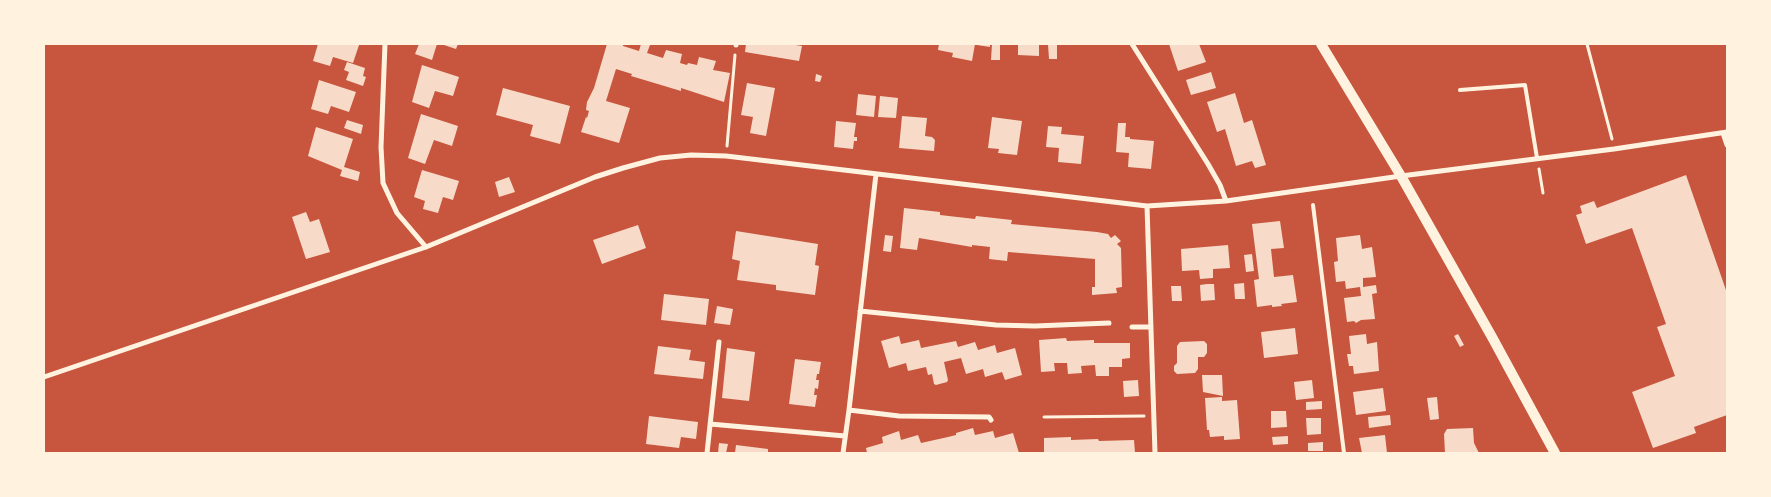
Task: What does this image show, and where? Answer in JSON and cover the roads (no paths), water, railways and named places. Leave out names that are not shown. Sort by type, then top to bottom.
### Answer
[{"type":"main road","points":[[1322,44],[1401,176],[1555,453]]},
{"type":"street","points":[[385,44],[381,147],[383,183],[397,213],[426,247]]},
{"type":"street","points":[[1132,44],[1220,184],[1226,201]]},
{"type":"street","points":[[44,377],[426,247],[595,177],[660,158],[691,155],[726,156],[1147,206],[1226,201],[1725,133],[1727,145]]},
{"type":"street","points":[[843,453],[876,174]]},
{"type":"street","points":[[1147,206],[1155,453]]},
{"type":"street","points":[[860,310],[996,325],[1035,326],[1109,323]]},
{"type":"street","points":[[1132,327],[1151,327]]},
{"type":"street","points":[[707,453],[719,342]]},
{"type":"street","points":[[849,410],[899,416],[989,417],[991,420]]},
{"type":"street","points":[[710,424],[845,436]]},
{"type":"lane","points":[[1460,90],[1525,85],[1537,158]]},
{"type":"lane","points":[[1313,205],[1344,453]]}]
